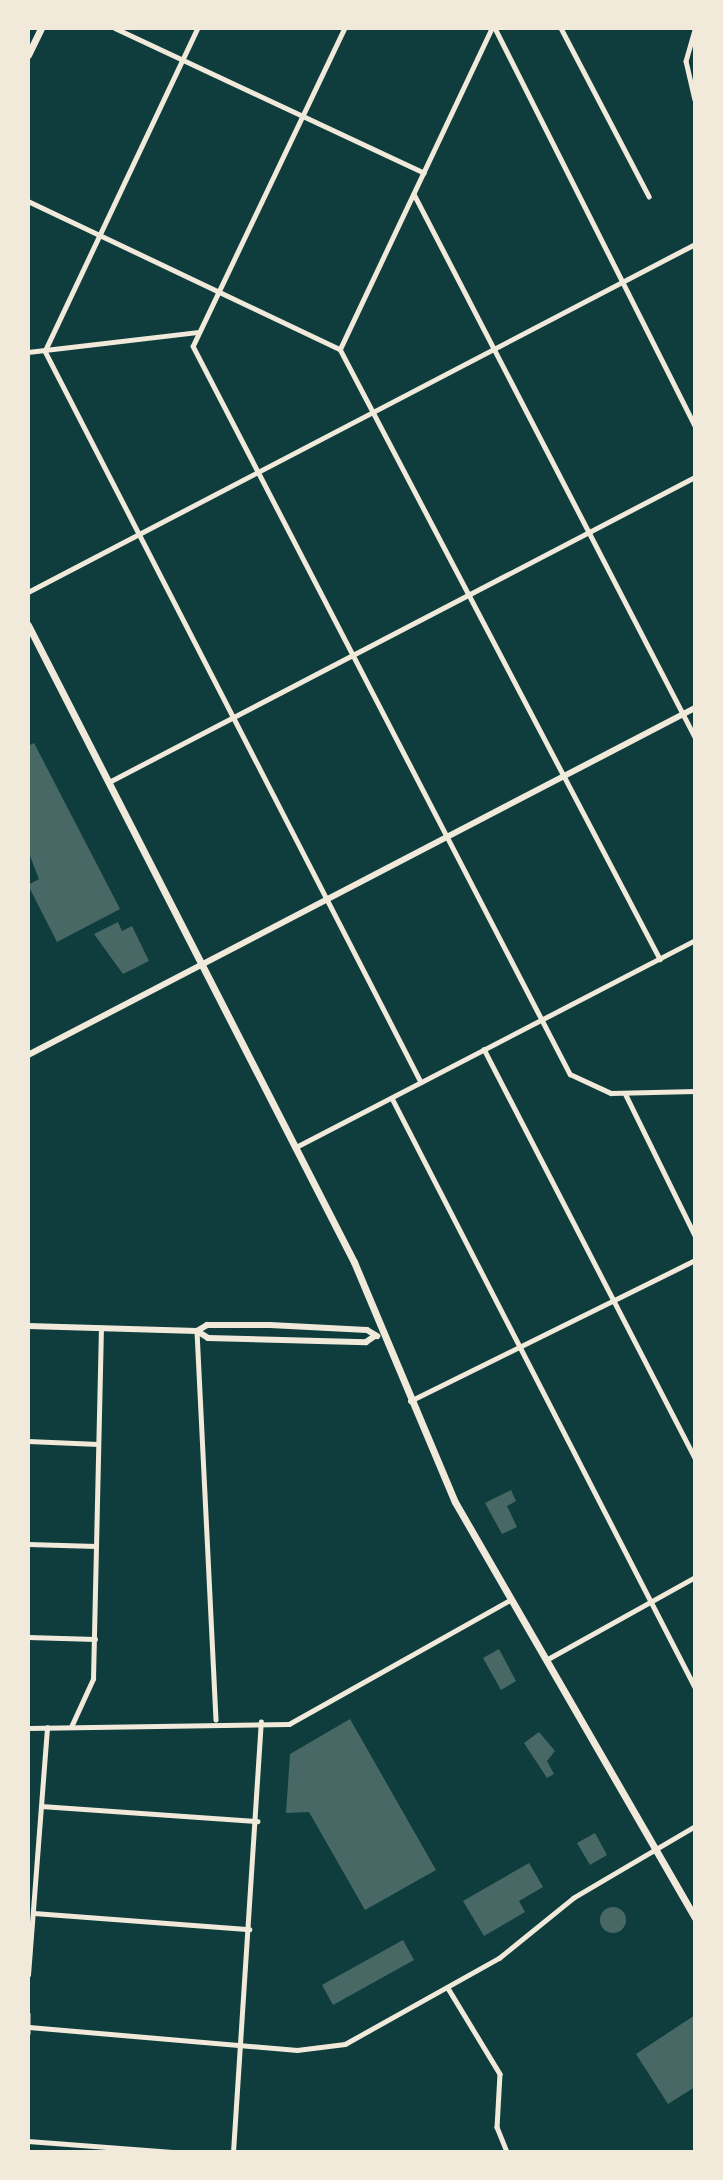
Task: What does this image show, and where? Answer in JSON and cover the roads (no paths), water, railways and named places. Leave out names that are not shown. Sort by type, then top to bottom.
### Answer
[{"type":"main road","points":[[28,55],[41,28]]},
{"type":"main road","points":[[28,625],[296,1147],[384,1337],[455,1502],[653,1852],[695,1919]]},
{"type":"street","points":[[115,28],[424,173]]},
{"type":"street","points":[[45,351],[198,28]]},
{"type":"street","points":[[345,28],[193,346],[570,1074],[596,1090],[625,1093],[695,1091]]},
{"type":"street","points":[[341,349],[493,28]]},
{"type":"street","points":[[493,28],[695,425]]},
{"type":"street","points":[[561,28],[649,196]]},
{"type":"street","points":[[695,30],[686,61],[695,99]]},
{"type":"street","points":[[414,194],[695,737]]},
{"type":"street","points":[[28,201],[341,349],[377,411],[660,959]]},
{"type":"street","points":[[28,592],[695,244]]},
{"type":"street","points":[[28,352],[200,332]]},
{"type":"street","points":[[45,351],[421,1082]]},
{"type":"street","points":[[110,782],[695,477]]},
{"type":"street","points":[[28,1055],[447,840],[695,708]]},
{"type":"street","points":[[296,1147],[695,940]]},
{"type":"street","points":[[484,1049],[695,1458]]},
{"type":"street","points":[[625,1093],[695,1235]]},
{"type":"street","points":[[392,1097],[653,1600],[695,1687]]},
{"type":"street","points":[[410,1402],[524,1349],[695,1260]]},
{"type":"street","points":[[28,1326],[197,1331],[208,1325],[270,1325],[368,1330],[375,1336],[384,1337]]},
{"type":"street","points":[[71,1727],[93,1679],[101,1328]]},
{"type":"street","points":[[197,1331],[208,1338],[366,1342],[375,1336]]},
{"type":"street","points":[[197,1331],[216,1720]]},
{"type":"street","points":[[28,1441],[98,1444]]},
{"type":"street","points":[[28,1544],[96,1546]]},
{"type":"street","points":[[545,1660],[695,1577]]},
{"type":"street","points":[[28,1728],[216,1720],[289,1724],[317,1713],[510,1600]]},
{"type":"street","points":[[28,1637],[94,1639]]},
{"type":"street","points":[[233,2152],[257,1821],[261,1721]]},
{"type":"street","points":[[28,1975],[47,1728]]},
{"type":"street","points":[[41,1806],[257,1821]]},
{"type":"street","points":[[28,2014],[29,2030],[306,2050],[345,2044],[513,1948],[573,1898],[695,1826]]},
{"type":"street","points":[[28,1858],[37,1859]]},
{"type":"street","points":[[34,1913],[249,1929]]},
{"type":"street","points":[[448,1987],[500,2074],[497,2127],[507,2152]]},
{"type":"street","points":[[28,2141],[176,2152]]}]
